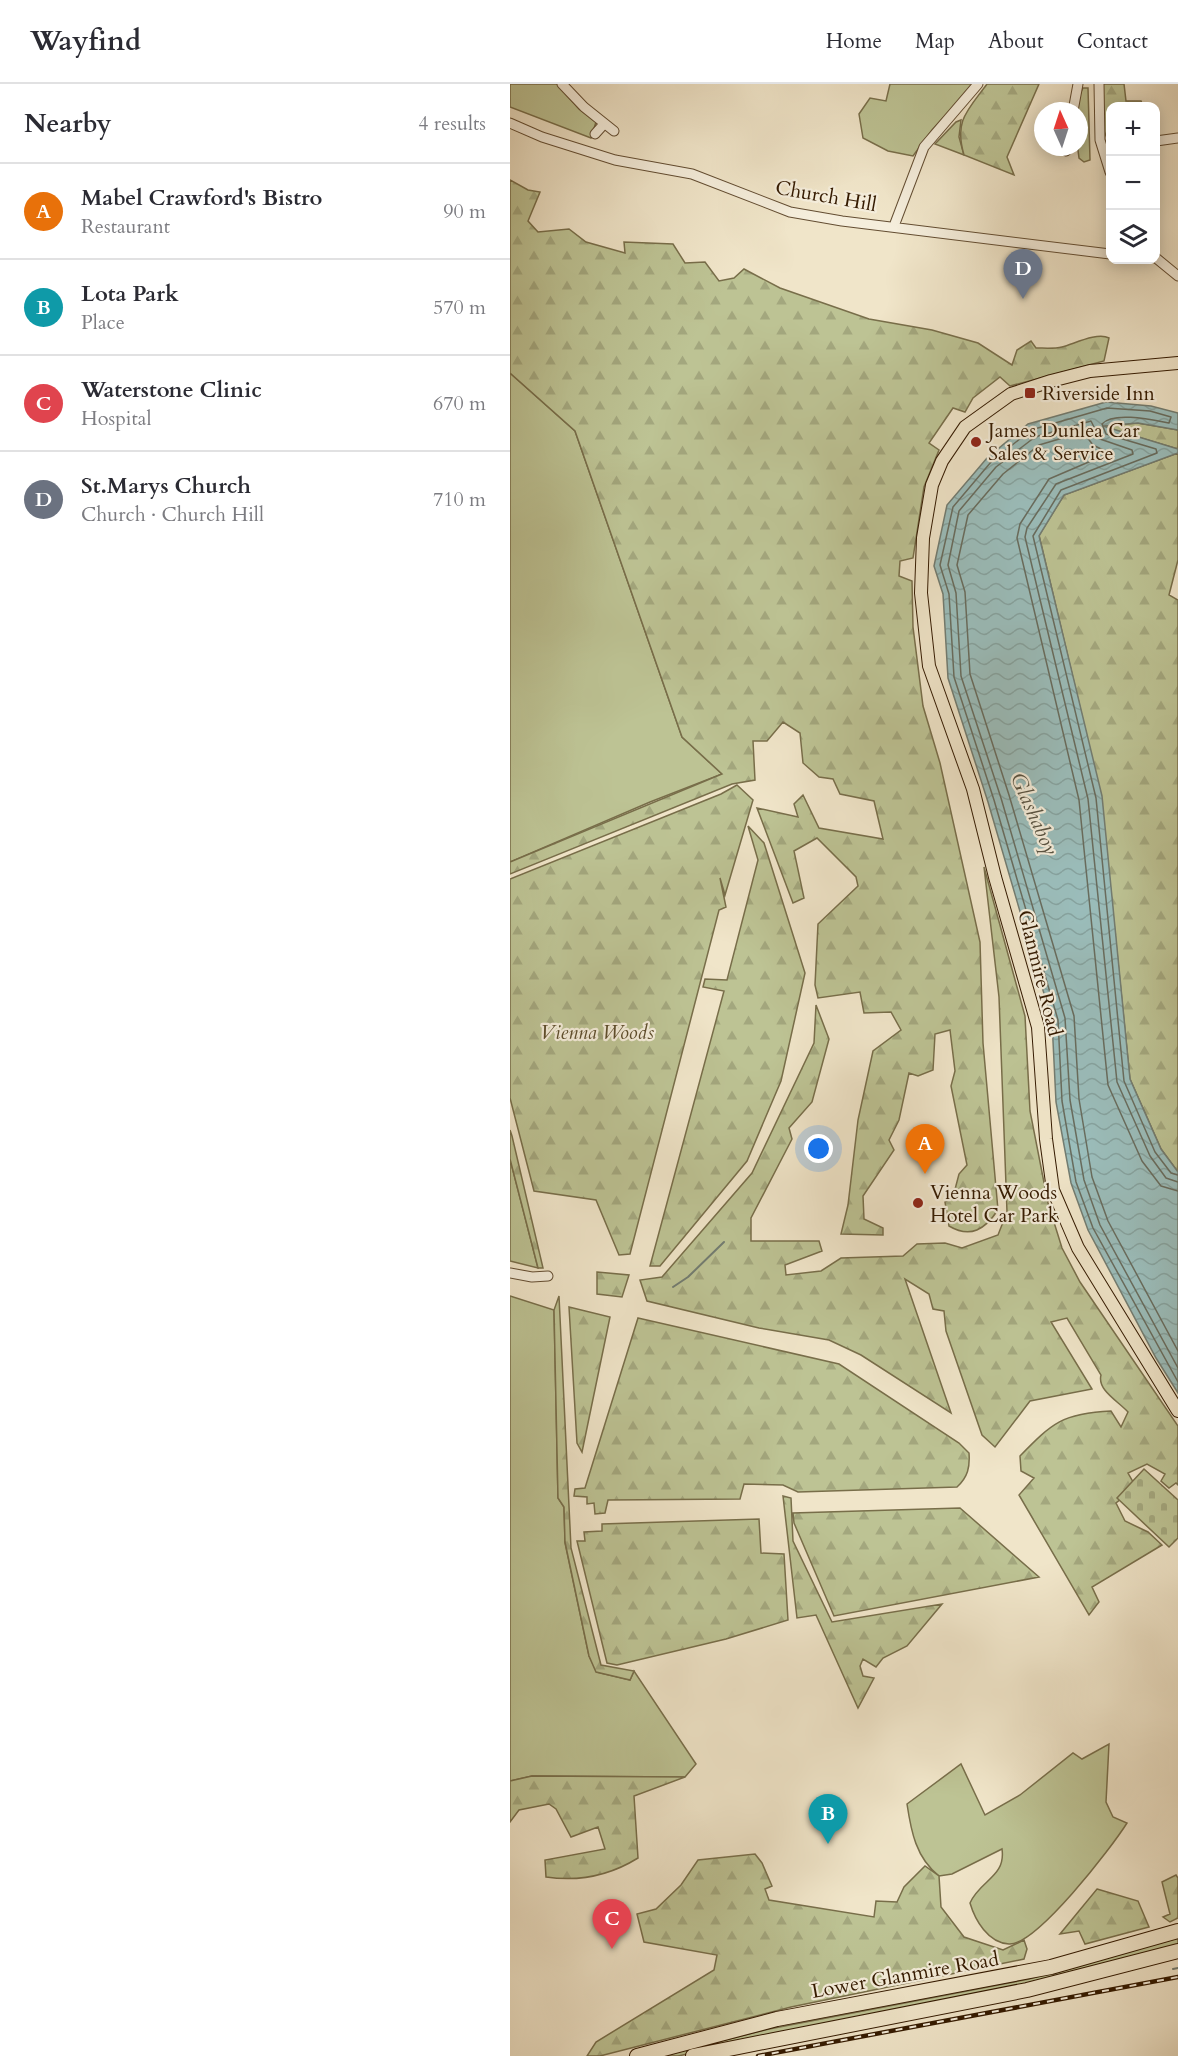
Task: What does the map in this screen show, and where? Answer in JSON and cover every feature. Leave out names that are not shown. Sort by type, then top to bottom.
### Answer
[{"type":"highway","name":"Lower Glanmire Road","points":[[638,2056],[777,2019],[1051,1968],[1178,1931]]},
{"type":"highway","name":"Lower Glanmire Road","points":[[693,2056],[1027,1990],[1178,1951]]},
{"type":"main road","name":"Glanmire Road","points":[[1178,363],[1090,370],[1051,381],[1011,394],[965,427],[942,460],[932,485],[923,538],[921,593],[929,666],[973,789],[995,877],[1038,1027],[1046,1139],[1053,1190],[1078,1248],[1178,1411]]},
{"type":"street","points":[[562,84],[614,131]]},
{"type":"street","points":[[894,226],[924,147],[978,84]]},
{"type":"street","points":[[1075,102],[1078,84]]},
{"type":"street","points":[[1099,84],[1100,140],[1106,159]]},
{"type":"street","name":"Church Hill","points":[[510,123],[542,137],[615,160],[692,174],[778,209],[814,217],[1106,253]]},
{"type":"street","points":[[595,134],[604,123]]},
{"type":"street","points":[[1160,140],[1178,138]]},
{"type":"street","points":[[1100,140],[1106,141]]},
{"type":"street","points":[[1160,262],[1178,276]]},
{"type":"street","points":[[510,1273],[532,1277],[548,1276]]},
{"type":"green space","points":[[510,84],[557,84],[579,109],[596,122],[591,138],[510,107]]},
{"type":"green space","points":[[890,84],[974,84],[932,130],[913,156],[888,151],[863,138],[859,114],[870,98],[886,101]]},
{"type":"green space","points":[[987,84],[1039,84],[1007,157],[1014,175],[964,155],[961,133],[964,117]]},
{"type":"green space","points":[[1102,84],[1124,84],[1126,101],[1141,102],[1106,102],[1106,136]]},
{"type":"green space","points":[[1083,88],[1088,88],[1090,160],[1084,162],[1079,156],[1088,156],[1088,102],[1079,102]]},
{"type":"green space","points":[[961,120],[959,137],[964,155],[935,144],[956,122]]},
{"type":"green space","points":[[510,180],[528,190],[540,192],[528,221],[538,232],[569,229],[586,242],[625,253],[624,242],[673,244],[685,263],[705,262],[719,281],[734,278],[744,269],[780,288],[869,319],[932,330],[978,343],[1012,365],[1017,350],[1031,341],[1036,348],[1052,348],[1092,337],[1109,338],[1104,361],[1010,386],[1000,377],[973,398],[965,412],[953,408],[929,443],[939,450],[924,487],[913,558],[900,561],[899,576],[912,581],[913,627],[923,706],[940,763],[980,942],[983,1043],[998,1210],[983,1227],[977,1230],[964,1232],[949,1226],[945,1202],[953,1197],[959,1174],[967,1165],[951,1086],[955,1071],[950,1030],[935,1034],[933,1070],[918,1076],[909,1073],[899,1120],[889,1140],[894,1150],[863,1196],[864,1219],[883,1228],[883,1235],[841,1234],[848,1205],[858,1120],[873,1051],[901,1030],[891,1012],[864,1013],[860,992],[818,998],[815,985],[818,924],[858,886],[856,877],[817,838],[794,851],[804,898],[793,903],[757,808],[798,817],[794,804],[803,795],[819,828],[883,839],[874,801],[840,794],[833,779],[819,777],[803,763],[800,733],[783,722],[767,741],[753,741],[755,780],[732,784],[510,874],[510,862],[722,774],[682,737],[575,431],[510,373]]},
{"type":"green space","points":[[510,373],[575,431],[682,737],[722,774],[510,862]]},
{"type":"green space","points":[[1138,423],[1178,430],[1178,449],[1101,426]]},
{"type":"green space","points":[[1178,453],[1178,560],[1169,595],[1178,600],[1178,1172],[1161,1149],[1130,1079],[1101,796],[1039,535],[1064,495]]},
{"type":"green space","name":"Vienna Woods","points":[[737,785],[753,800],[725,895],[720,878],[726,907],[719,910],[630,1254],[619,1255],[596,1200],[534,1191],[510,1098],[510,879],[721,794]]},
{"type":"green space","name":"Vienna Woods","points":[[748,826],[764,843],[805,973],[781,1081],[747,1161],[660,1266],[650,1266],[724,991],[703,987],[705,979],[727,980],[758,860]]},
{"type":"green space","points":[[984,867],[1025,1016],[1030,1111],[1048,1203],[1062,1248],[1080,1282],[1178,1426],[1178,1485],[1176,1483],[1169,1488],[1161,1481],[1165,1474],[1147,1464],[1128,1473],[1136,1487],[1116,1503],[1125,1521],[1148,1532],[1162,1545],[1092,1587],[1099,1602],[1089,1615],[1019,1495],[1034,1478],[1021,1471],[1020,1456],[1050,1428],[1070,1417],[1111,1411],[1121,1427],[1128,1412],[1102,1386],[1101,1375],[1067,1318],[1051,1322],[1092,1389],[1030,1401],[995,1447],[982,1435],[946,1331],[944,1311],[933,1309],[929,1294],[905,1279],[951,1413],[861,1355],[829,1340],[759,1328],[647,1301],[640,1280],[662,1277],[752,1173],[814,1043],[816,1005],[829,1039],[812,1102],[789,1128],[792,1139],[751,1218],[751,1241],[819,1241],[822,1251],[785,1265],[786,1275],[821,1271],[841,1258],[903,1256],[917,1244],[945,1243],[962,1248],[998,1235],[1007,1212],[999,997]]},
{"type":"green space","points":[[510,1130],[543,1268],[538,1268],[510,1159]]},
{"type":"green space","points":[[510,1159],[538,1268],[510,1261]]},
{"type":"green space","points":[[597,1272],[629,1275],[622,1297],[597,1294]]},
{"type":"green space","points":[[510,1296],[554,1310],[558,1498],[564,1507],[565,1543],[589,1656],[597,1672],[630,1680],[634,1671],[696,1764],[685,1777],[532,1776],[510,1781]]},
{"type":"green space","points":[[559,1296],[571,1548],[601,1665],[634,1671],[630,1680],[596,1672],[589,1656],[565,1542],[564,1507],[558,1498],[554,1310]]},
{"type":"green space","points":[[569,1307],[610,1317],[582,1452],[577,1443]]},
{"type":"green space","points":[[638,1318],[839,1364],[959,1443],[969,1453],[969,1467],[966,1476],[957,1487],[798,1492],[783,1485],[744,1484],[740,1499],[608,1500],[605,1513],[595,1514],[594,1503],[587,1504],[587,1497],[574,1496],[575,1489],[585,1488]]},
{"type":"green space","points":[[1144,1469],[1178,1500],[1178,1538],[1169,1547],[1117,1498]]},
{"type":"green space","points":[[783,1496],[791,1498],[793,1541],[832,1622],[942,1604],[907,1646],[883,1658],[876,1667],[863,1659],[860,1666],[863,1676],[874,1678],[858,1708],[816,1615],[797,1618]]},
{"type":"green space","points":[[960,1508],[1039,1577],[834,1616],[794,1523],[793,1513]]},
{"type":"green space","points":[[759,1519],[761,1553],[784,1554],[788,1620],[726,1639],[617,1665],[607,1663],[577,1541],[585,1541],[584,1532],[602,1531],[602,1524]]},
{"type":"green space","points":[[1109,1744],[1106,1802],[1113,1817],[1127,1823],[1072,1893],[1037,1929],[1021,1940],[1009,1944],[995,1940],[979,1923],[970,1903],[974,1895],[1000,1866],[1002,1849],[952,1874],[939,1876],[925,1861],[916,1843],[907,1804],[961,1764],[985,1815],[1020,1795],[1073,1753],[1082,1759]]},
{"type":"green space","points":[[532,1776],[685,1777],[634,1796],[638,1858],[605,1873],[571,1879],[546,1877],[545,1860],[605,1849],[598,1827],[571,1837],[556,1809],[549,1804],[519,1810],[510,1822],[510,1781]]},
{"type":"green space","points":[[755,1854],[762,1863],[772,1886],[765,1889],[769,1900],[874,1917],[876,1901],[897,1902],[904,1887],[925,1866],[939,1876],[941,1907],[964,1937],[1003,1950],[1024,1940],[1027,1949],[1024,1959],[791,2007],[600,2056],[587,2056],[596,2042],[714,1970],[717,1955],[644,1942],[637,1914],[656,1909],[681,1885],[698,1860]]},
{"type":"green space","points":[[1176,1875],[1178,1878],[1178,1918],[1170,1922],[1163,1917],[1170,1914],[1162,1882]]},
{"type":"green space","points":[[1097,1889],[1138,1901],[1149,1927],[1085,1944],[1079,1931],[1060,1934]]},
{"type":"green space","points":[[1178,1938],[1178,1946],[1074,1974],[678,2056],[662,2056],[769,2029],[1029,1979]]},
{"type":"water","name":"Glashaboy","points":[[1106,402],[1151,406],[1178,413],[1178,430],[1138,423],[1103,426],[1178,449],[1178,453],[1064,495],[1039,536],[1102,796],[1130,1079],[1161,1149],[1178,1172],[1178,1393],[1156,1358],[1088,1230],[1071,1183],[1056,1102],[1052,1021],[988,802],[948,678],[943,594],[934,566],[947,505],[987,458],[1028,424]]},
{"type":"waterway","points":[[673,1287],[688,1277],[724,1242]]},
{"type":"waterway","points":[[1173,1969],[1178,1968]]},
{"type":"railway","points":[[758,2056],[1178,1977]]},
{"type":"place","name":"St.Marys Church","points":[[1023,299]]},
{"type":"place","name":"Riverside Inn","points":[[1030,393]]},
{"type":"place","name":"James Dunlea Car Sales & Service","points":[[976,442]]},
{"type":"place","name":"Mabel Crawford's Bistro","points":[[925,1174]]},
{"type":"place","name":"Vienna Woods Hotel Car Park","points":[[918,1203]]},
{"type":"place","name":"Lota Park","points":[[828,1844]]},
{"type":"place","name":"Waterstone Clinic","points":[[612,1949]]}]
